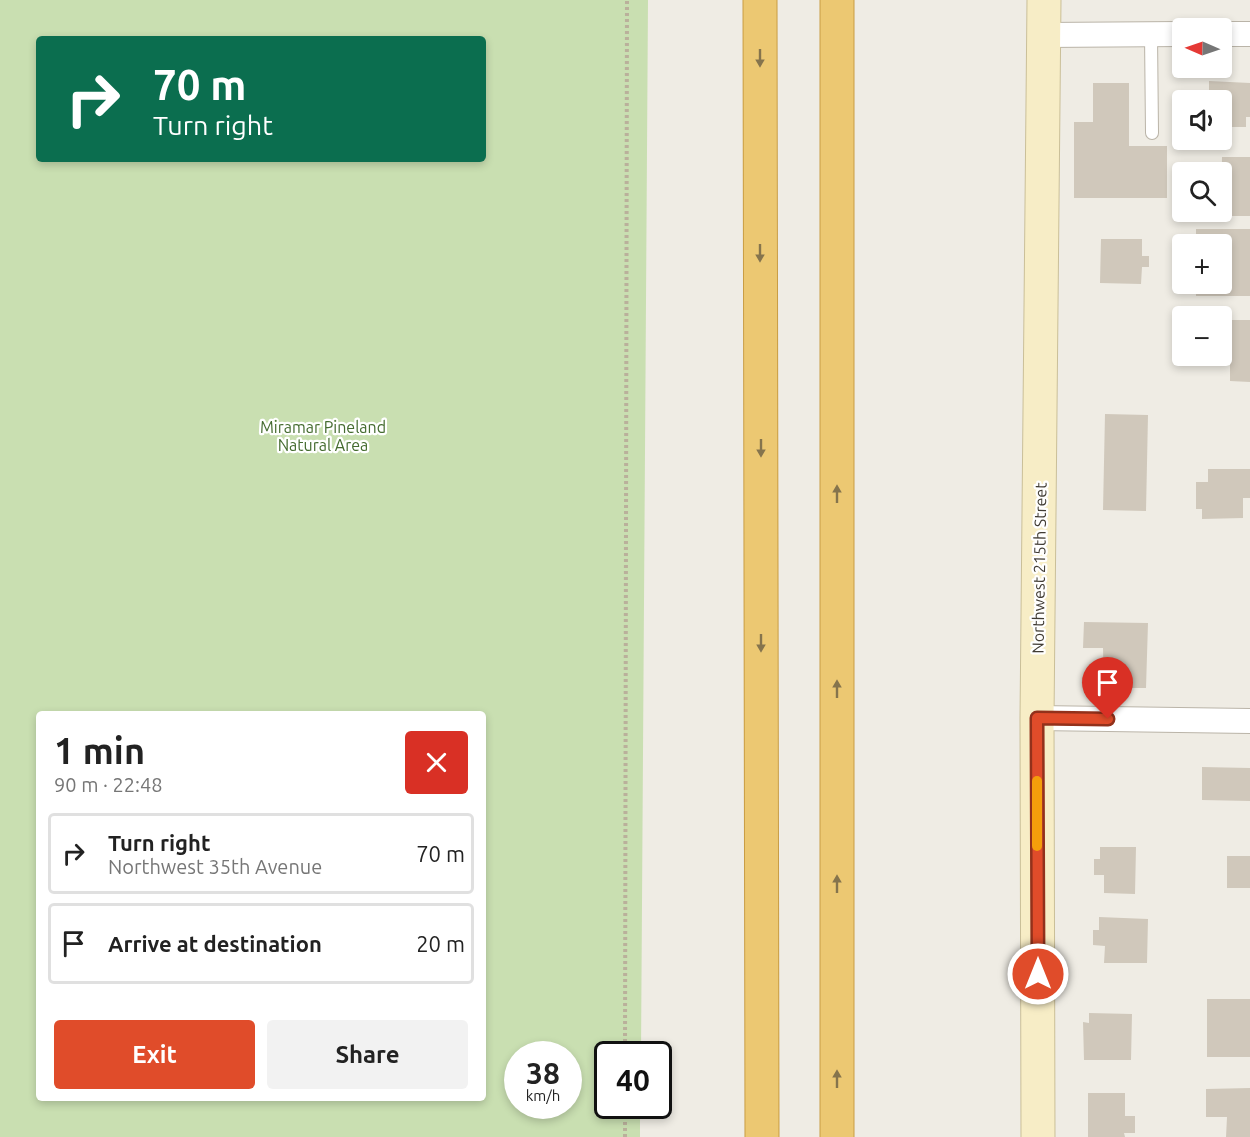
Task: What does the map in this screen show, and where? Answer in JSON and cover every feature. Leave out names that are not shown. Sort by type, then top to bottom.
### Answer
[{"type":"highway","points":[[760,0],[762,1137]]},
{"type":"highway","points":[[837,0],[837,1137]]},
{"type":"street","name":"Northwest 215th Street","points":[[1038,1137],[1037,718],[1044,0]]},
{"type":"street","points":[[1044,35],[1172,34]]},
{"type":"street","points":[[1232,34],[1250,34]]},
{"type":"street","points":[[1037,718],[1250,721]]},
{"type":"lane","points":[[1150,34],[1152,133]]},
{"type":"path","points":[[625,1041],[627,0]]},
{"type":"path","points":[[625,1119],[625,1137]]},
{"type":"green space","name":"Miramar Pineland Natural Area","points":[[0,0],[648,0],[641,1041],[594,1041],[594,1119],[640,1119],[640,1137],[0,1137]]},
{"type":"building","points":[[1209,81],[1250,83],[1250,117],[1246,117],[1246,127],[1232,127],[1232,90],[1209,90]]},
{"type":"building","points":[[1093,83],[1129,83],[1129,146],[1167,146],[1167,198],[1074,198],[1074,122],[1093,122]]},
{"type":"building","points":[[1222,157],[1250,157],[1250,216],[1232,216],[1232,162],[1222,162]]},
{"type":"building","points":[[1196,229],[1250,229],[1250,296],[1196,296],[1196,294],[1232,294],[1232,234],[1196,234]]},
{"type":"building","points":[[1101,239],[1142,239],[1142,256],[1149,256],[1149,267],[1142,267],[1141,284],[1100,283]]},
{"type":"building","points":[[1232,320],[1250,320],[1250,382],[1230,381]]},
{"type":"building","points":[[1105,414],[1148,415],[1146,511],[1103,510]]},
{"type":"building","points":[[1208,469],[1250,469],[1250,498],[1243,498],[1243,518],[1202,519],[1202,509],[1196,509],[1196,482],[1208,482]]},
{"type":"building","points":[[1084,622],[1148,623],[1146,688],[1104,688],[1103,648],[1083,648]]},
{"type":"building","points":[[1202,767],[1250,768],[1250,801],[1202,800]]},
{"type":"building","points":[[1100,847],[1136,847],[1135,894],[1104,893],[1104,875],[1094,875],[1094,859],[1100,859]]},
{"type":"building","points":[[1227,856],[1250,856],[1250,888],[1227,888]]},
{"type":"building","points":[[1099,917],[1148,919],[1147,963],[1104,963],[1105,946],[1093,945],[1093,930],[1099,930]]},
{"type":"building","points":[[1207,999],[1250,999],[1250,1057],[1207,1057]]},
{"type":"building","points":[[1089,1013],[1132,1014],[1131,1060],[1084,1060],[1083,1022],[1089,1023]]},
{"type":"building","points":[[1250,1088],[1250,1137],[1226,1137],[1227,1117],[1206,1117],[1206,1089]]},
{"type":"building","points":[[1088,1093],[1125,1093],[1125,1116],[1135,1116],[1135,1133],[1124,1133],[1125,1137],[1088,1137]]},
{"type":"slow traffic","points":[[1037,781],[1037,846]]},
{"type":"route","points":[[1038,974],[1037,718],[1108,719]]}]
